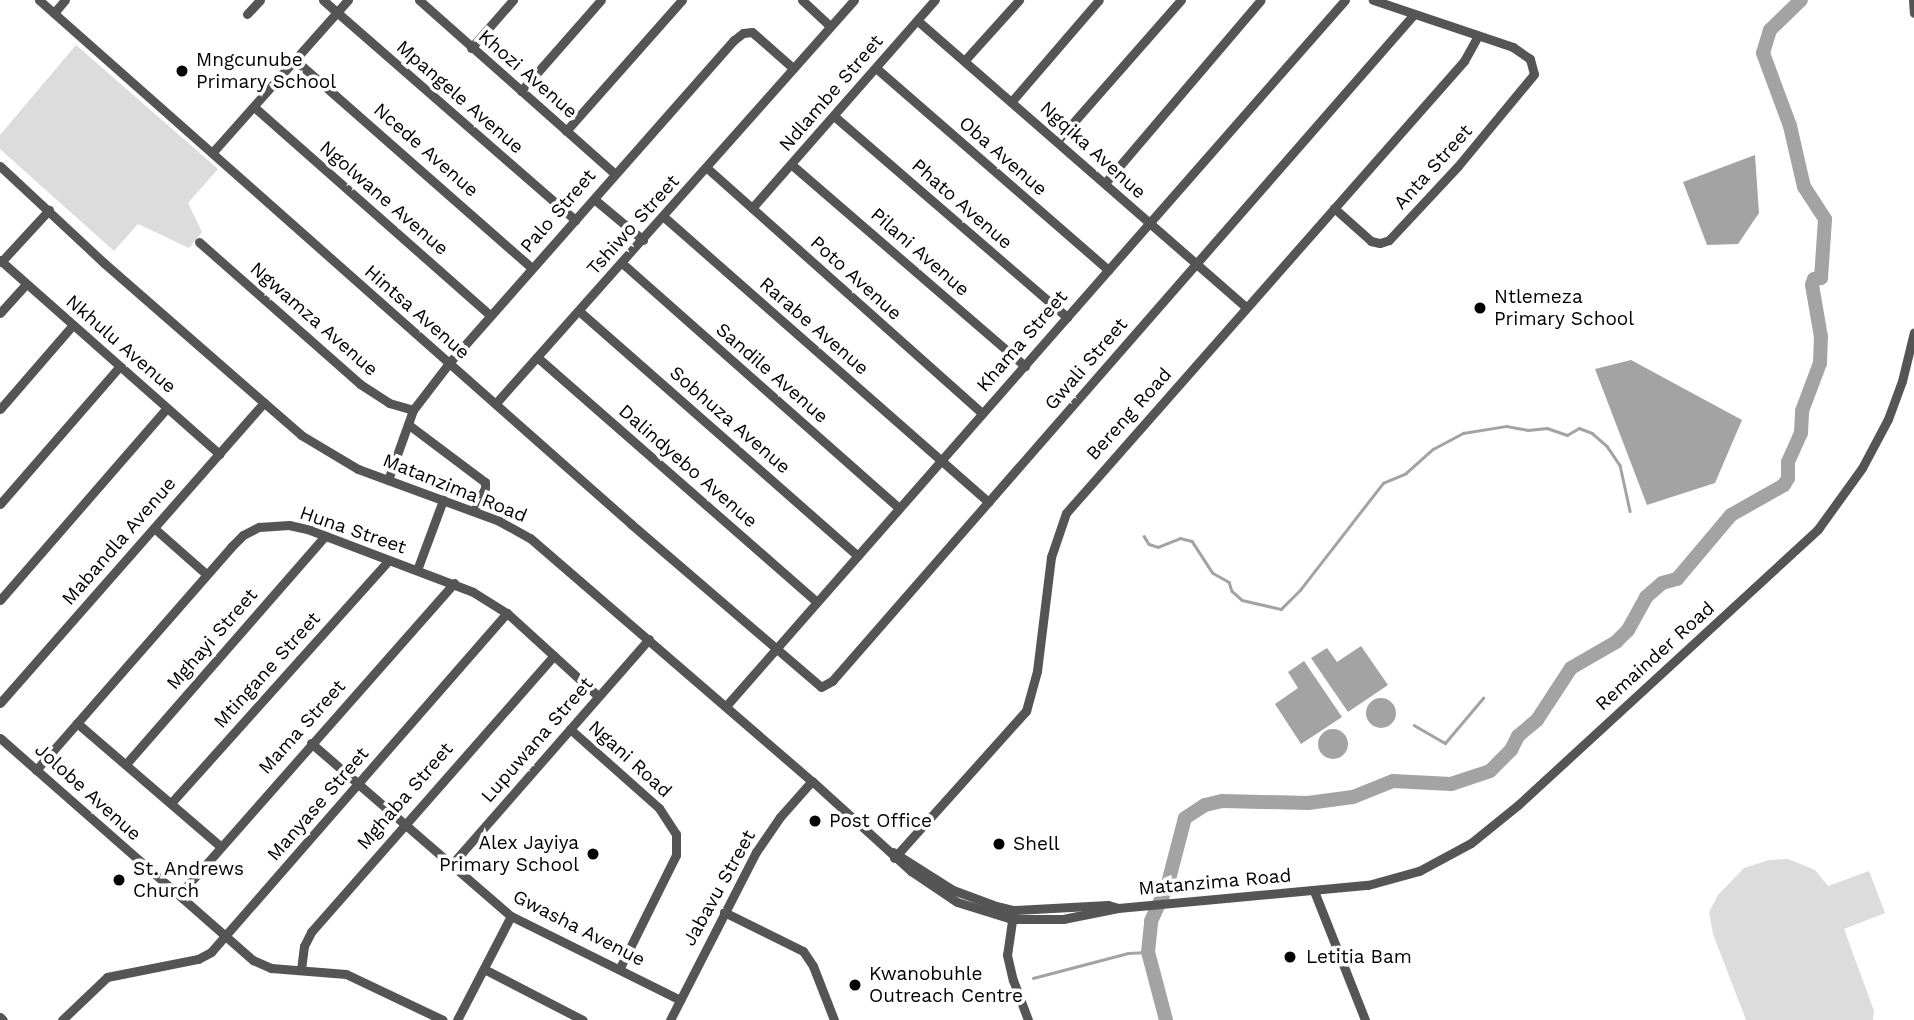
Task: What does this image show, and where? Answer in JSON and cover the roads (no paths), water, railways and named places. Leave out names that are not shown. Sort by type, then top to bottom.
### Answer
[{"type":"street","name":"Hintsa Avenue","points":[[39,0],[774,649]]},
{"type":"street","points":[[54,13],[65,0]]},
{"type":"street","points":[[247,14],[260,0]]},
{"type":"street","name":"Mpangele Avenue","points":[[323,0],[575,220]]},
{"type":"street","points":[[212,153],[348,0]]},
{"type":"street","points":[[471,48],[513,0]]},
{"type":"street","points":[[521,91],[601,0]]},
{"type":"street","points":[[566,131],[682,0]]},
{"type":"street","points":[[802,0],[830,26]]},
{"type":"street","name":"Tshiwo Street","points":[[496,403],[854,0]]},
{"type":"street","name":"Ndlambe Street","points":[[752,208],[935,0]]},
{"type":"street","points":[[965,60],[1019,0]]},
{"type":"street","points":[[1012,102],[1099,0]]},
{"type":"street","points":[[1057,141],[1181,0]]},
{"type":"street","points":[[1105,183],[1261,0]]},
{"type":"street","name":"Khama Street","points":[[726,706],[1345,0]]},
{"type":"street","points":[[1373,0],[1478,36]]},
{"type":"street","points":[[1913,0],[1914,13]]},
{"type":"street","name":"Khozi Avenue","points":[[425,2],[471,48],[615,174]]},
{"type":"street","name":"Gwali Street","points":[[774,649],[818,686],[828,684],[1414,14]]},
{"type":"street","name":"Ngqika Avenue","points":[[918,21],[1245,306]]},
{"type":"street","name":"Palo Street","points":[[388,480],[413,410],[449,363],[743,33],[757,34],[793,68]]},
{"type":"street","name":"Anta Street","points":[[1334,208],[1371,241],[1380,243],[1390,240],[1532,79],[1534,68],[1530,60],[1513,47],[1478,36]]},
{"type":"street","name":"Bereng Road","points":[[895,854],[1026,711],[1037,671],[1053,550],[1066,513],[1245,306],[1464,61],[1478,36]]},
{"type":"street","name":"Ncede Avenue","points":[[295,60],[532,268]]},
{"type":"street","name":"Oba Avenue","points":[[876,68],[1108,270]]},
{"type":"street","name":"Ngolwane Avenue","points":[[254,107],[490,315]]},
{"type":"street","name":"Phato Avenue","points":[[834,117],[1067,317]]},
{"type":"street","name":"Pilani Avenue","points":[[792,165],[1025,366]]},
{"type":"street","name":"Matanzima Road","points":[[0,166],[104,262],[319,447],[358,469],[474,512],[530,538],[895,854],[957,902],[1013,914],[1063,919],[1118,908],[1314,891]]},
{"type":"street","name":"Poto Avenue","points":[[707,168],[982,413]]},
{"type":"street","points":[[594,198],[643,240]]},
{"type":"street","points":[[1,261],[49,210]]},
{"type":"street","name":"Rarabe Avenue","points":[[664,216],[988,502]]},
{"type":"street","name":"Ngwamza Avenue","points":[[199,242],[360,384],[389,403],[413,410]]},
{"type":"street","name":"Nkhulu Avenue","points":[[1,261],[219,454]]},
{"type":"street","name":"Sandile Avenue","points":[[622,264],[899,508]]},
{"type":"street","points":[[0,313],[26,284]]},
{"type":"street","name":"Sobhuza Avenue","points":[[579,311],[858,556]]},
{"type":"street","points":[[0,409],[72,326]]},
{"type":"street","name":"Remainder Road","points":[[1314,891],[1401,877],[1436,863],[1471,843],[1518,804],[1791,556],[1818,529],[1862,468],[1888,419],[1902,381],[1914,332]]},
{"type":"street","name":"Dalindyebo Avenue","points":[[537,357],[816,601]]},
{"type":"street","points":[[0,504],[119,366]]},
{"type":"street","name":"Mabandla Avenue","points":[[1,699],[264,402]]},
{"type":"street","points":[[0,600],[167,408]]},
{"type":"street","points":[[409,425],[485,482],[474,512]]},
{"type":"street","points":[[417,570],[443,500]]},
{"type":"street","name":"Huna Street","points":[[36,770],[206,574],[243,535],[259,527],[289,525],[454,583],[507,613],[598,696]]},
{"type":"street","points":[[154,528],[206,574]]},
{"type":"street","name":"Mghayi Street","points":[[126,764],[325,536]]},
{"type":"street","name":"Mtingane Street","points":[[171,803],[388,561]]},
{"type":"street","name":"Mama Street","points":[[179,895],[454,583]]},
{"type":"street","name":"Manyase Street","points":[[62,1020],[107,977],[198,959],[226,937],[507,613]]},
{"type":"street","name":"Lupuwana Street","points":[[452,864],[649,639]]},
{"type":"street","name":"Mghaba Street","points":[[300,970],[304,946],[311,932],[554,655]]},
{"type":"street","points":[[77,723],[220,846]]},
{"type":"street","name":"Ngani Road","points":[[570,729],[659,808],[676,834],[676,855],[620,968]]},
{"type":"street","name":"Jolobe Avenue","points":[[0,738],[258,963],[355,977],[443,1020]]},
{"type":"street","name":"Gwasha Avenue","points":[[311,743],[511,916],[680,1000]]},
{"type":"street","name":"Jabavu Street","points":[[670,1020],[724,912],[767,835],[812,781]]},
{"type":"street","points":[[1314,891],[1366,1014],[1365,1020]]},
{"type":"street","points":[[724,912],[803,951],[813,966],[834,1020]]},
{"type":"street","points":[[1013,914],[1007,945],[1009,966],[1028,1020]]},
{"type":"street","points":[[457,1020],[511,916]]},
{"type":"street","points":[[484,969],[583,1020]]},
{"type":"waterway","points":[[1166,1020],[1148,952],[1151,921],[1167,887],[1185,818],[1205,805],[1222,801],[1308,803],[1353,797],[1393,781],[1451,784],[1490,771],[1511,750],[1518,736],[1537,720],[1571,668],[1616,642],[1628,630],[1646,597],[1662,583],[1677,579],[1731,515],[1784,485],[1788,478],[1788,462],[1801,433],[1802,411],[1820,363],[1821,337],[1812,285],[1814,279],[1821,278],[1825,219],[1804,187],[1790,126],[1763,53],[1770,30],[1801,0]]},
{"type":"waterway","points":[[1144,536],[1149,544],[1158,547],[1180,538],[1192,541],[1213,573],[1229,582],[1232,591],[1242,600],[1281,609],[1300,590],[1383,483],[1406,473],[1433,449],[1463,433],[1506,426],[1528,430],[1547,428],[1567,435],[1579,428],[1592,433],[1607,446],[1620,465],[1630,511]]},
{"type":"waterway","points":[[1414,725],[1445,743],[1483,698]]},
{"type":"waterway","points":[[1033,978],[1128,953],[1148,952]]},
{"type":"place","name":"Mngcunube Primary School","points":[[182,71]]},
{"type":"place","name":"Ntlemeza Primary School","points":[[1480,308]]},
{"type":"place","name":"Post Office","points":[[815,821]]},
{"type":"place","name":"Shell","points":[[999,844]]},
{"type":"place","name":"Alex Jayiya Primary School","points":[[593,854]]},
{"type":"place","name":"St. Andrews Church","points":[[119,880]]},
{"type":"place","name":"Letitia Bam","points":[[1290,957]]},
{"type":"place","name":"Kwanobuhle Outreach Centre","points":[[855,985]]}]
